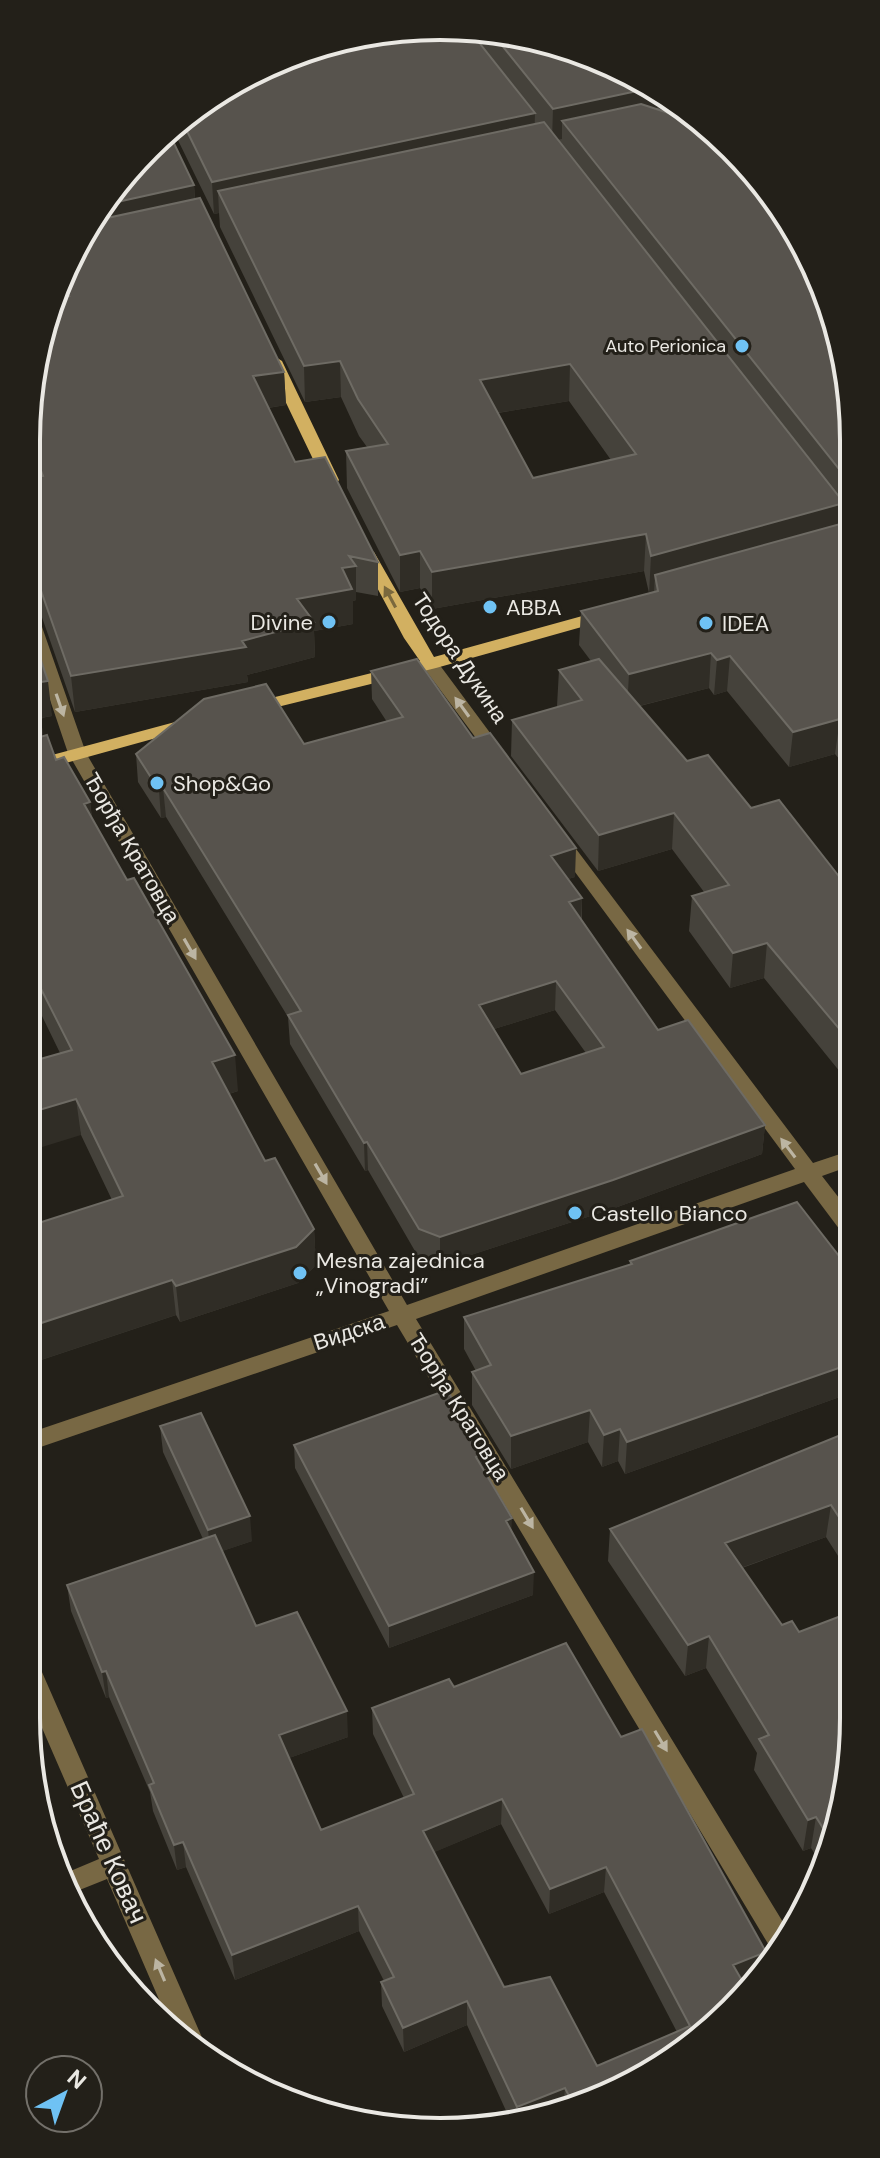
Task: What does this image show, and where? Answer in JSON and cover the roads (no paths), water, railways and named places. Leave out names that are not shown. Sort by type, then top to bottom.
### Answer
[{"type":"main road","points":[[264,340],[336,490]]},
{"type":"main road","name":"Тодора Дукина","points":[[356,530],[412,638],[430,664]]},
{"type":"main road","points":[[239,711],[430,664],[625,609]]},
{"type":"main road","points":[[40,764],[209,719]]},
{"type":"street","name":"Ђорђа Кратовца","points":[[40,645],[77,753],[402,1315],[776,1934]]},
{"type":"street","name":"Тодора Дукина","points":[[430,664],[514,777]]},
{"type":"street","points":[[551,828],[840,1215]]},
{"type":"street","name":"Видска","points":[[40,1438],[840,1161]]},
{"type":"street","name":"Браће Ковач","points":[[40,1695],[184,2025]]},
{"type":"street","points":[[75,1881],[114,1865]]},
{"type":"place","name":"Auto Perionica","points":[[742,346]]},
{"type":"place","name":"ABBA","points":[[490,607]]},
{"type":"place","name":"Divine","points":[[329,622]]},
{"type":"place","name":"IDEA","points":[[706,623]]},
{"type":"place","name":"Shop&Go","points":[[157,783]]},
{"type":"place","name":"Castello Bianco","points":[[575,1213]]},
{"type":"place","name":"Mesna zajednica „Vinogradi”","points":[[300,1273]]}]
